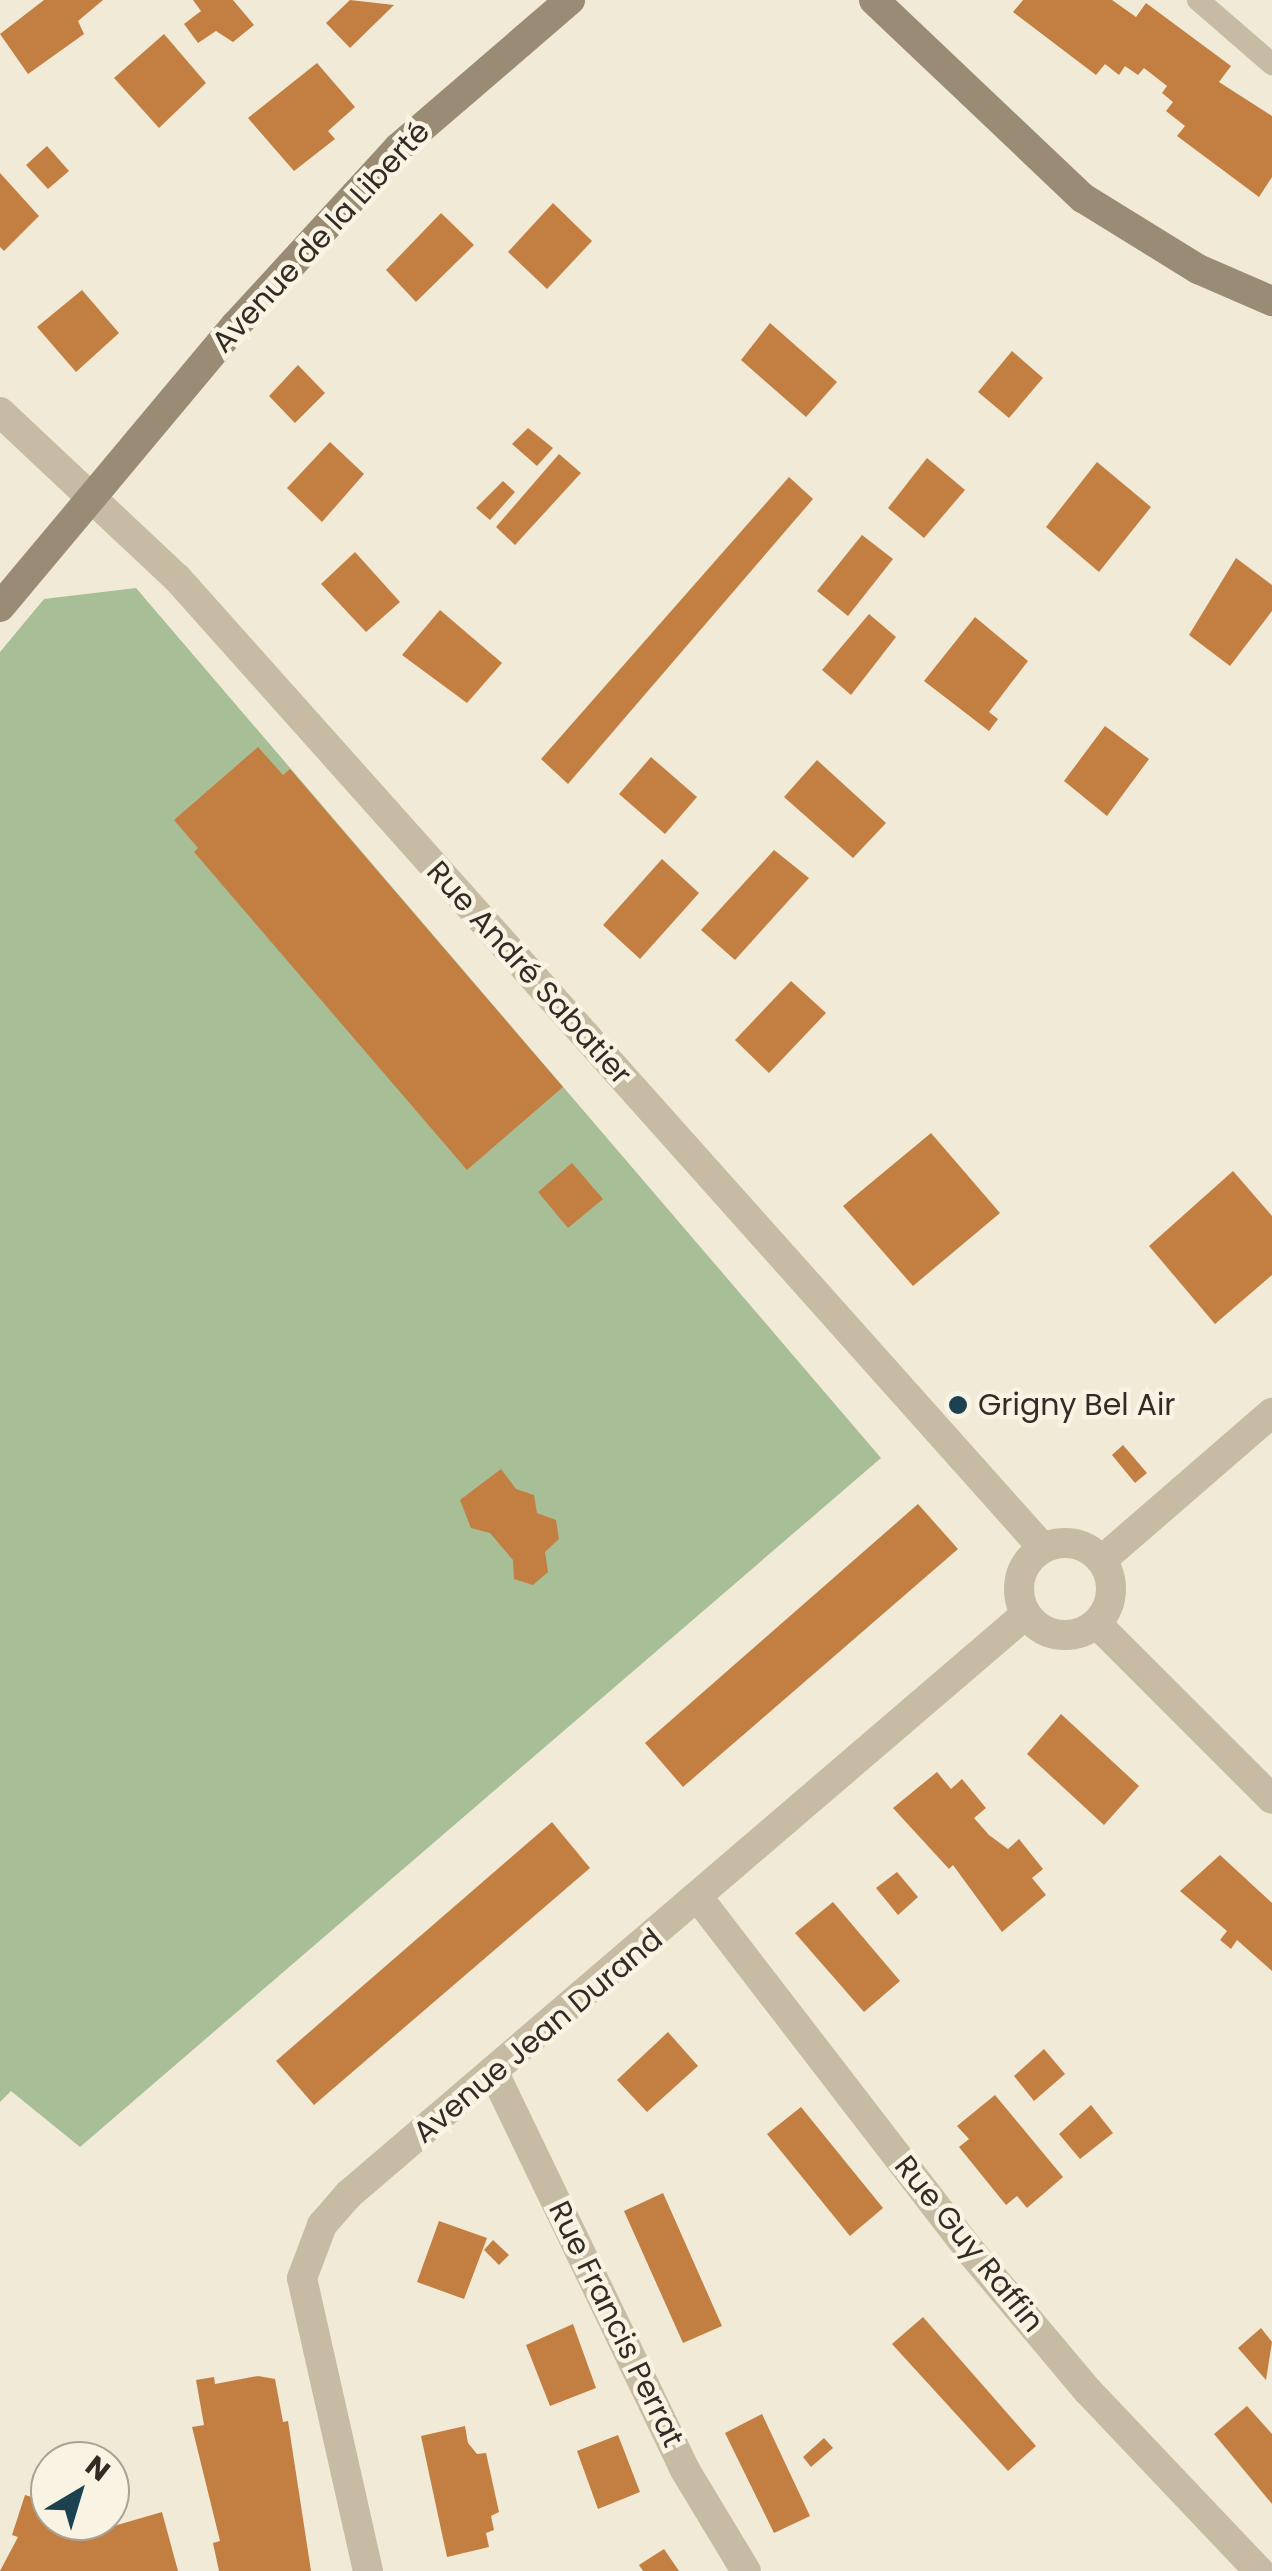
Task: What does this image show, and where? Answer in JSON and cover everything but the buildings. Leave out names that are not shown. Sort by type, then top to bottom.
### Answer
[{"type":"street","name":"Avenue de la Liberté","points":[[0,607],[92,494],[398,148],[570,0]]},
{"type":"street","points":[[874,0],[1082,198],[1198,269],[1272,302]]},
{"type":"street","name":"Rue André Sabatier","points":[[0,412],[92,494],[176,578],[1042,1548]]},
{"type":"street","points":[[1102,1560],[1272,1413]]},
{"type":"street","points":[[1075,1542],[1102,1560],[1112,1593],[1097,1624],[1084,1632],[1052,1634],[1026,1614],[1020,1578],[1042,1548],[1075,1542]]},
{"type":"street","name":"Avenue Jean Durand","points":[[368,2571],[302,2278],[304,2260],[322,2225],[348,2196],[700,1900],[1026,1614]]},
{"type":"street","points":[[1097,1624],[1272,1799]]},
{"type":"street","name":"Rue Guy Raffin","points":[[700,1900],[972,2253],[1088,2391],[1259,2571]]},
{"type":"street","name":"Rue Francis Perrat","points":[[494,2073],[685,2470],[746,2571]]},
{"type":"lane","points":[[1198,0],[1272,64]]},
{"type":"green space","points":[[136,588],[881,1458],[80,2147],[11,2091],[0,2102],[0,652],[44,599]]},
{"type":"place","name":"Grigny Bel Air","points":[[958,1405]]}]
